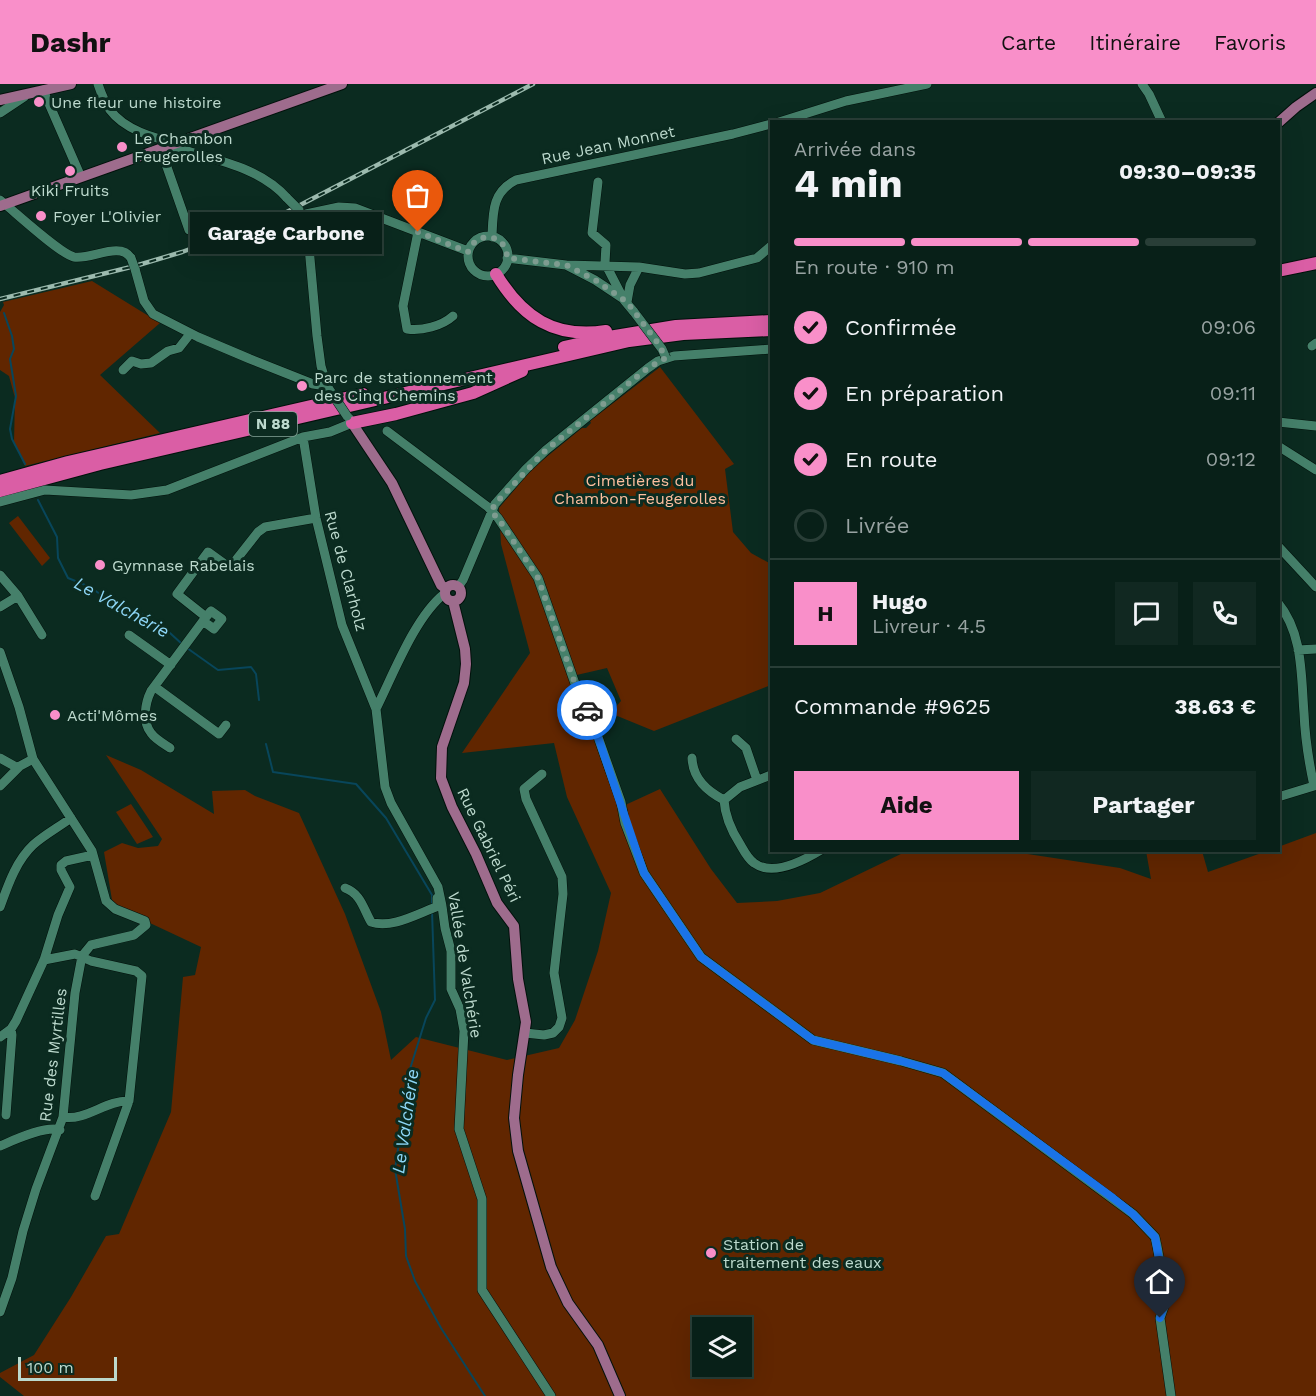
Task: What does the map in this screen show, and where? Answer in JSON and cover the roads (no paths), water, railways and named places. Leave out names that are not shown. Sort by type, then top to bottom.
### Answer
[{"type":"highway","points":[[1280,271],[1316,263]]},
{"type":"highway","points":[[1280,279],[1316,272]]},
{"type":"highway","name":"N 88","points":[[496,274],[507,292],[526,312],[538,321],[565,331],[600,332],[661,323],[717,324]]},
{"type":"highway","name":"N 88","points":[[0,481],[68,462],[609,337],[676,326],[770,321]]},
{"type":"highway","name":"N 88","points":[[0,491],[100,464],[629,341],[672,335],[770,330]]},
{"type":"highway","points":[[350,420],[396,414],[473,393],[546,360]]},
{"type":"main road","points":[[0,100],[71,84]]},
{"type":"main road","points":[[2,204],[342,84]]},
{"type":"main road","points":[[1280,121],[1316,93]]},
{"type":"main road","name":"Rue Gabriel Péri","points":[[350,420],[392,483],[448,595],[465,649],[464,683],[442,747],[441,778],[452,807],[497,903],[514,926],[516,964],[526,1022],[514,1118],[518,1151],[551,1267],[568,1303],[598,1345],[620,1396]]},
{"type":"main road","points":[[448,595],[452,585],[458,587]]},
{"type":"street","points":[[0,502],[45,490],[131,495],[167,490],[303,438],[330,432],[350,420],[327,386],[321,366],[303,212],[268,182],[255,175],[237,167],[169,146],[120,120],[106,103],[98,84]]},
{"type":"street","points":[[785,120],[887,88],[927,84]]},
{"type":"street","points":[[1142,84],[1149,94],[1158,120]]},
{"type":"street","points":[[0,113],[14,102],[37,92],[81,177]]},
{"type":"street","name":"Rue Jean Monnet","points":[[492,237],[497,196],[502,188],[516,180],[770,124]]},
{"type":"street","points":[[191,137],[198,154]]},
{"type":"street","points":[[150,152],[156,147],[155,138]]},
{"type":"street","points":[[169,146],[189,230]]},
{"type":"street","points":[[598,182],[592,233],[606,245],[605,263],[625,301],[662,349],[666,358]]},
{"type":"street","points":[[2,204],[70,256],[85,257],[120,251],[128,254],[144,301],[153,314],[190,334],[313,384],[327,386]]},
{"type":"street","points":[[303,212],[339,207],[355,208],[468,252]]},
{"type":"street","points":[[418,232],[403,306],[407,328],[416,330],[446,322],[453,316]]},
{"type":"street","points":[[492,237],[505,247],[507,258],[502,270],[496,274],[484,276],[469,264],[468,252],[475,241],[492,237]]},
{"type":"street","points":[[507,258],[566,265],[639,267],[685,274],[699,273],[757,258],[770,247]]},
{"type":"street","points":[[566,265],[625,301]]},
{"type":"street","points":[[625,301],[639,267]]},
{"type":"street","points":[[123,370],[132,361],[141,364],[151,363],[168,351],[179,348],[190,334]]},
{"type":"street","points":[[458,587],[495,504],[546,450],[648,368],[666,358],[770,349]]},
{"type":"street","points":[[1280,422],[1316,426]]},
{"type":"street","points":[[387,431],[498,518],[538,578],[579,695],[598,737],[644,873],[701,957],[813,1040],[943,1073],[1133,1214],[1155,1237],[1157,1246],[1165,1290],[1165,1304],[1160,1318],[1171,1396]]},
{"type":"street","name":"Rue de Clarholz","points":[[303,438],[316,518],[342,625],[376,709]]},
{"type":"street","points":[[1280,448],[1316,470]]},
{"type":"street","points":[[170,748],[151,734],[147,726],[146,700],[205,619],[177,594],[208,552],[226,565],[232,565],[258,532],[265,527],[316,518]]},
{"type":"street","points":[[1280,548],[1316,587]]},
{"type":"street","points":[[0,575],[18,596],[42,635]]},
{"type":"street","points":[[376,709],[415,630],[438,599],[448,595]]},
{"type":"street","points":[[0,607],[18,596]]},
{"type":"street","points":[[1280,605],[1287,614],[1302,666],[1304,716],[1314,786],[1280,796]]},
{"type":"street","points":[[129,635],[171,665]]},
{"type":"street","points":[[1298,651],[1316,650]]},
{"type":"street","points":[[0,652],[19,707],[33,759],[93,855],[106,901],[115,909],[145,921],[146,925],[134,935],[91,945],[82,956]]},
{"type":"street","points":[[154,687],[219,734],[226,725]]},
{"type":"street","name":"Vallée de Valchérie","points":[[376,709],[385,787],[391,803],[438,887],[451,951],[451,988],[460,1009],[464,1031],[459,1129],[482,1199],[482,1290],[551,1396]]},
{"type":"street","points":[[1304,716],[1316,718]]},
{"type":"street","points":[[736,739],[746,748],[757,780]]},
{"type":"street","points":[[0,758],[18,768]]},
{"type":"street","points":[[692,758],[693,769],[698,779],[707,789],[724,800]]},
{"type":"street","points":[[0,786],[18,768],[33,759]]},
{"type":"street","points":[[525,1033],[544,1035],[553,1033],[559,1027],[562,1018],[554,973],[563,894],[561,877],[526,799],[524,789],[542,774]]},
{"type":"street","points":[[724,800],[740,788],[770,775]]},
{"type":"street","points":[[724,800],[725,814],[735,837],[750,860],[756,865],[775,868],[798,863],[817,852]]},
{"type":"street","points":[[0,907],[15,869],[25,853],[39,840],[71,818]]},
{"type":"street","points":[[0,1037],[11,1029],[24,1006],[44,960],[58,915],[69,890],[69,884],[61,870],[61,865],[66,861],[93,855]]},
{"type":"street","points":[[345,888],[351,890],[362,900],[371,922],[378,925],[388,924],[437,906],[426,866]]},
{"type":"street","points":[[44,960],[75,954],[91,962],[138,972],[142,976],[129,1101],[94,1196]]},
{"type":"street","name":"Rue des Myrtilles","points":[[0,1312],[3,1293],[22,1231],[63,1117],[72,1015],[82,956]]},
{"type":"street","points":[[6,1115],[11,1029]]},
{"type":"street","points":[[63,1117],[76,1116],[118,1101],[129,1101]]},
{"type":"street","points":[[0,1146],[45,1130],[55,1128],[60,1130]]},
{"type":"waterway","name":"Le Valchérie","points":[[4,313],[14,349],[10,359],[16,396],[10,429],[12,439],[25,464]]},
{"type":"waterway","name":"Le Valchérie","points":[[38,500],[57,537],[58,558],[68,578],[90,587],[120,608],[147,616],[159,623],[182,644]]},
{"type":"waterway","name":"Le Valchérie","points":[[187,648],[218,670],[251,667],[256,674],[259,700]]},
{"type":"waterway","name":"Le Valchérie","points":[[266,744],[273,772],[356,784],[386,818],[432,895],[432,905]]},
{"type":"waterway","name":"Le Valchérie","points":[[432,911],[435,1000],[426,1018],[410,1069],[395,1169],[405,1229],[406,1256],[415,1281],[441,1328],[485,1396]]},
{"type":"railway","points":[[0,299],[135,266],[182,252],[281,215],[533,84]]},
{"type":"place","name":"Une fleur une histoire","points":[[39,102]]},
{"type":"place","name":"Le Chambon Feugerolles","points":[[122,147]]},
{"type":"place","name":"Kiki Fruits","points":[[70,171]]},
{"type":"place","name":"Foyer L'Olivier","points":[[41,216]]},
{"type":"place","name":"Garage Carbone","points":[[418,232]]},
{"type":"place","name":"Parc de stationnement des Cinq Chemins","points":[[302,386]]},
{"type":"place","name":"Gymnase Rabelais","points":[[100,565]]},
{"type":"place","name":"Acti'Mômes","points":[[55,715]]},
{"type":"place","name":"Station de traitement des eaux","points":[[711,1253]]},
{"type":"park label","name":"Cimetières du Chambon-Feugerolles","points":[[640,489]]}]
